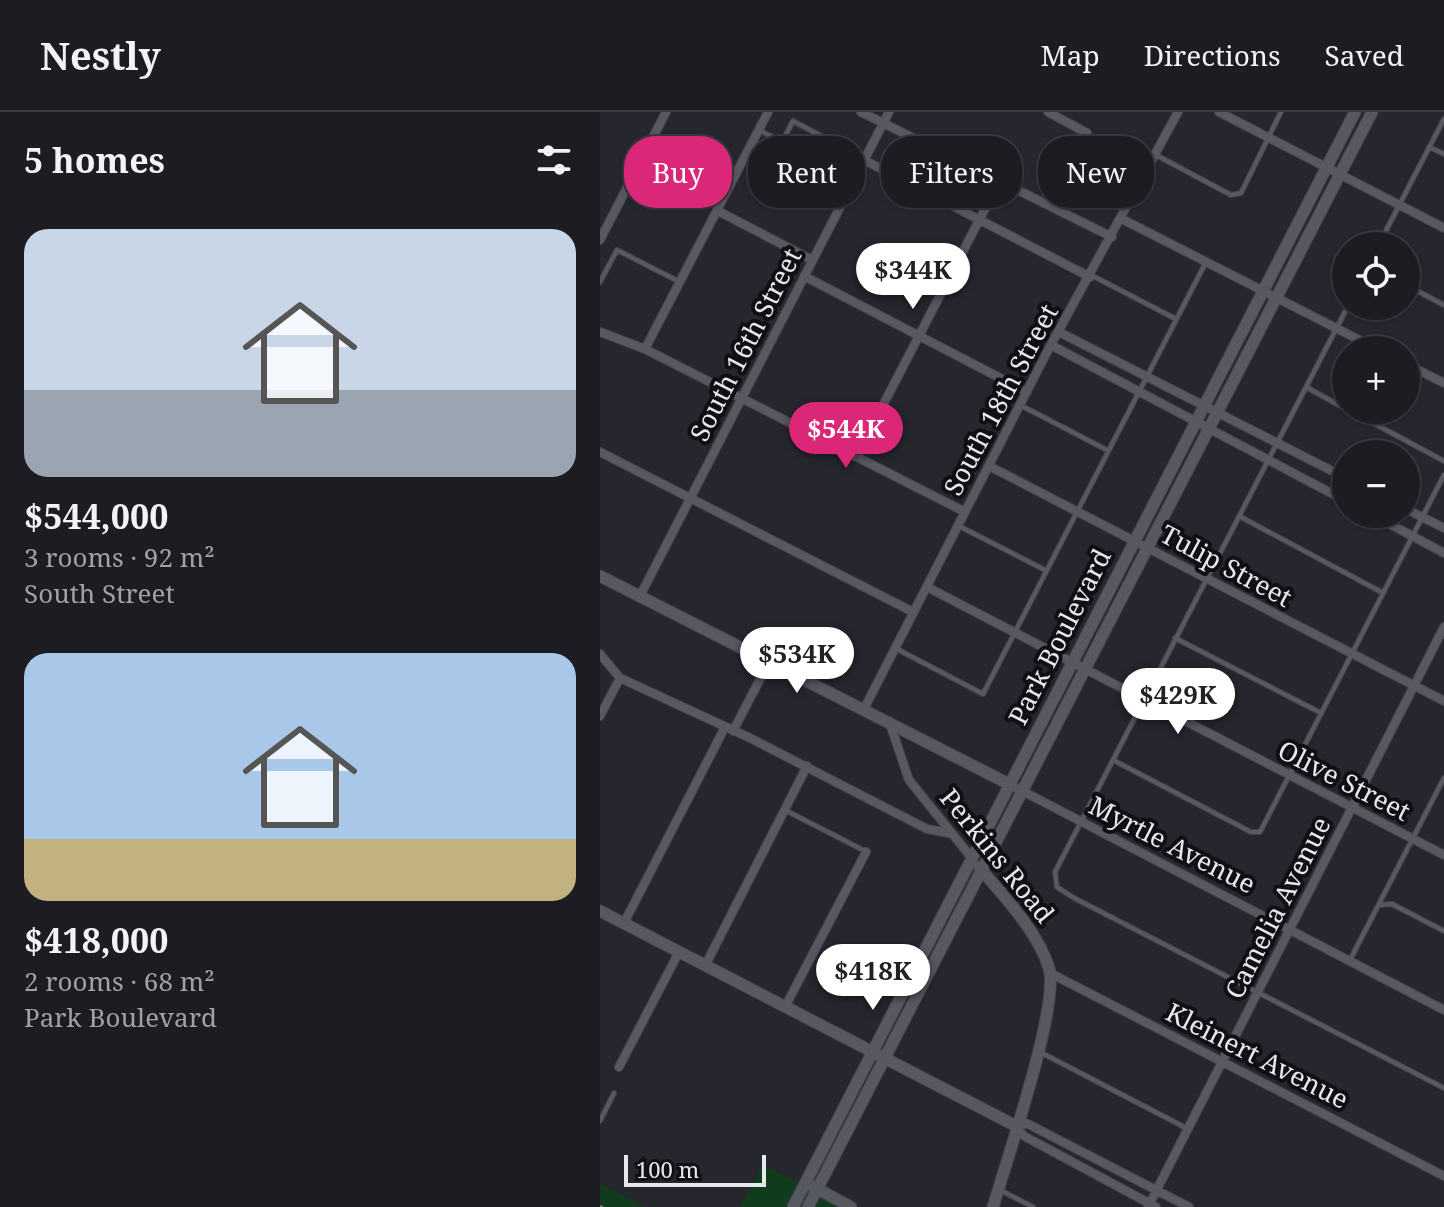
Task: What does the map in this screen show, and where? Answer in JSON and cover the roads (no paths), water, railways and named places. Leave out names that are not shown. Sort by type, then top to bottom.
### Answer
[{"type":"street","points":[[600,240],[666,112]]},
{"type":"street","points":[[645,349],[768,112]]},
{"type":"street","points":[[861,112],[910,136]]},
{"type":"street","name":"South 16th Street","points":[[865,158],[889,112]]},
{"type":"street","points":[[1048,112],[1087,133]]},
{"type":"street","name":"South 18th Street","points":[[864,709],[1051,345],[1178,112]]},
{"type":"street","points":[[1219,112],[1444,228]]},
{"type":"street","name":"Park Boulevard","points":[[793,1207],[1355,112]]},
{"type":"street","points":[[808,1207],[1372,112]]},
{"type":"street","points":[[865,161],[1090,276]]},
{"type":"street","points":[[1022,191],[1112,237]]},
{"type":"street","name":"South 16th Street","points":[[640,596],[839,208]]},
{"type":"street","points":[[856,457],[985,208]]},
{"type":"street","points":[[718,211],[812,260]]},
{"type":"street","points":[[1122,219],[1352,336]]},
{"type":"street","points":[[804,276],[1027,392]]},
{"type":"street","points":[[600,332],[645,349],[965,512]]},
{"type":"street","points":[[1059,332],[1332,471]]},
{"type":"street","points":[[1051,345],[1332,494]]},
{"type":"street","points":[[1420,371],[1444,383]]},
{"type":"street","points":[[600,452],[913,612]]},
{"type":"street","name":"Tulip Street","points":[[989,466],[1444,701]]},
{"type":"street","points":[[1422,517],[1444,528]]},
{"type":"street","points":[[1398,528],[1444,553]]},
{"type":"street","points":[[600,576],[1009,784]]},
{"type":"street","name":"Olive Street","points":[[927,587],[1444,855]]},
{"type":"street","name":"Camelia Avenue","points":[[1151,1206],[1444,627]]},
{"type":"street","points":[[600,654],[620,678],[807,766],[927,829],[949,833]]},
{"type":"street","points":[[624,923],[769,662]]},
{"type":"street","points":[[600,716],[620,678]]},
{"type":"street","name":"Perkins Road","points":[[889,721],[909,780],[1038,942],[1050,973],[1048,1014],[993,1207]]},
{"type":"street","points":[[705,966],[807,766]]},
{"type":"street","name":"Myrtle Avenue","points":[[1009,784],[1444,1010]]},
{"type":"street","points":[[785,1007],[866,852]]},
{"type":"street","points":[[600,911],[1016,1126],[1024,1136],[1151,1206]]},
{"type":"street","points":[[619,1067],[679,952]]},
{"type":"street","name":"Kleinert Avenue","points":[[1050,973],[1223,1059],[1444,1176]]},
{"type":"street","points":[[1016,1126],[1026,1123],[1189,1207]]},
{"type":"street","points":[[805,1181],[851,1207]]},
{"type":"lane","points":[[1156,155],[1231,195],[1241,193],[1281,112]]},
{"type":"lane","points":[[1385,232],[1444,119]]},
{"type":"lane","points":[[785,136],[793,121],[821,136]]},
{"type":"lane","points":[[759,130],[770,136]]},
{"type":"lane","points":[[1429,147],[1444,154]]},
{"type":"lane","points":[[600,282],[617,250],[681,282]]},
{"type":"lane","points":[[895,648],[983,694],[1206,262]]},
{"type":"lane","points":[[1090,276],[1176,319]]},
{"type":"lane","points":[[1420,292],[1444,305]]},
{"type":"lane","points":[[1340,320],[1055,872],[1057,887],[1444,1088]]},
{"type":"lane","points":[[1306,387],[1332,401]]},
{"type":"lane","points":[[1020,405],[1108,451]]},
{"type":"lane","points":[[1375,424],[1444,461]]},
{"type":"lane","points":[[1113,760],[1251,832],[1260,832],[1444,475]]},
{"type":"lane","points":[[1239,516],[1383,593]]},
{"type":"lane","points":[[958,526],[1045,570]]},
{"type":"lane","points":[[1175,638],[1321,713]]},
{"type":"lane","points":[[1350,960],[1444,778]]},
{"type":"lane","points":[[785,810],[866,852]]},
{"type":"lane","points":[[1380,905],[1392,904],[1444,931]]},
{"type":"lane","points":[[1038,1051],[1188,1129]]},
{"type":"lane","points":[[600,1121],[614,1093]]},
{"type":"lane","points":[[998,1189],[1033,1207]]}]
